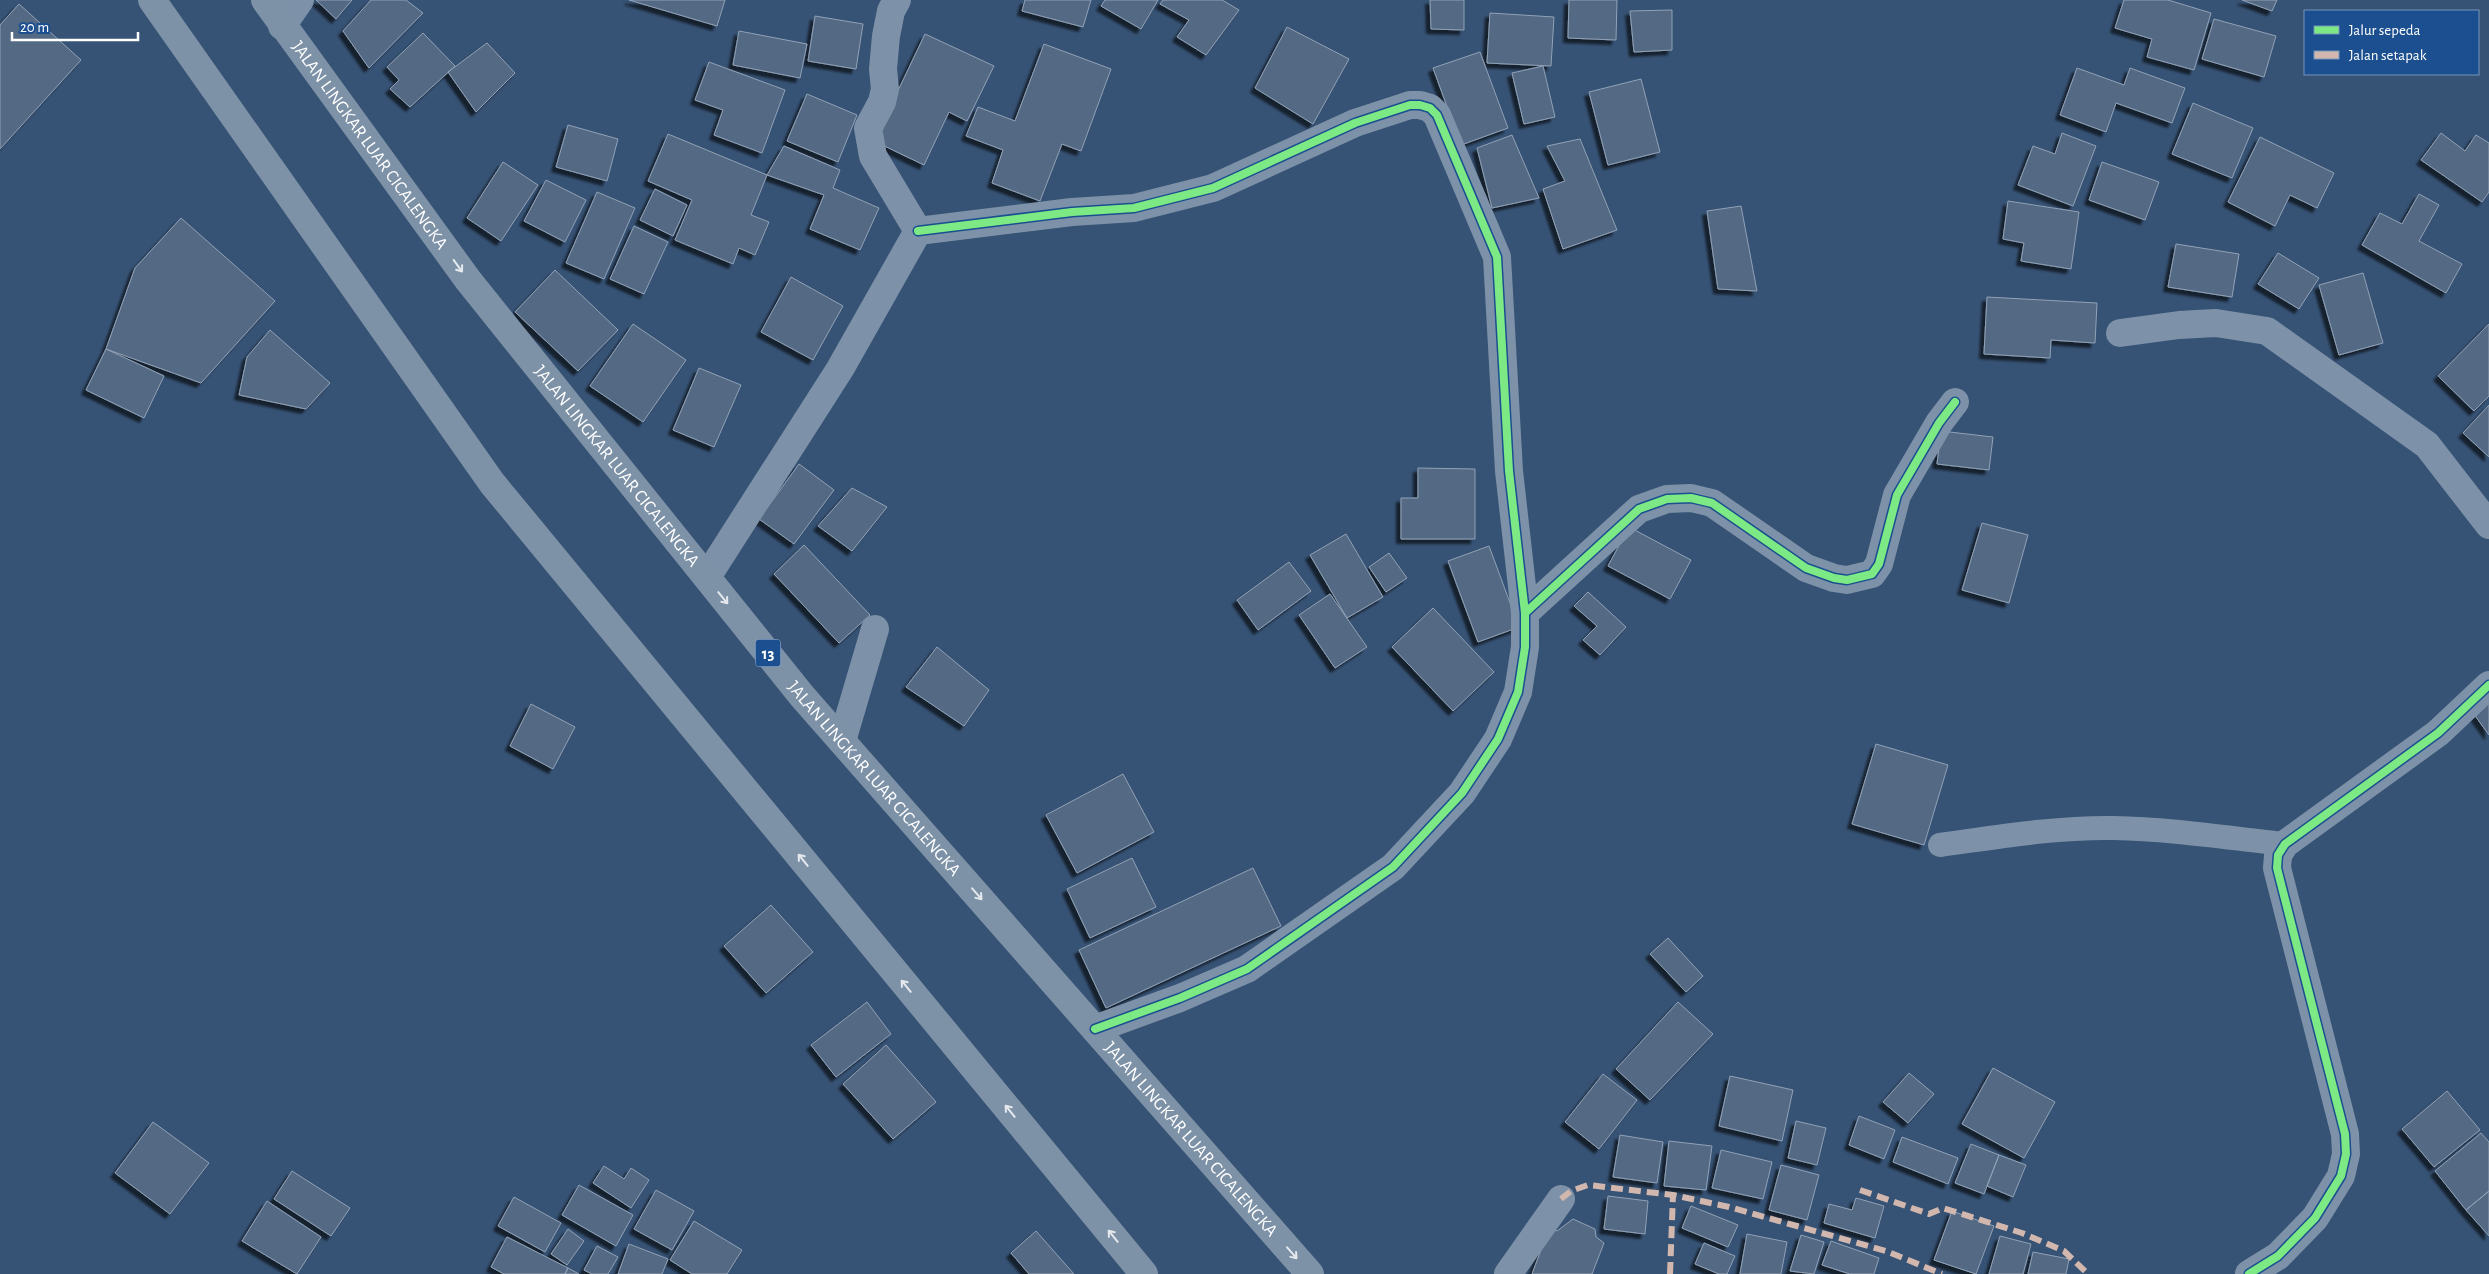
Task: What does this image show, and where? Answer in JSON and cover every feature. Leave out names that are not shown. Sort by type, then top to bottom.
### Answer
[{"type":"highway","points":[[152,0],[492,483],[1144,1274]]},
{"type":"highway","name":"JALAN LINGKAR LUAR CICALENGKA","points":[[265,0],[468,280],[802,696],[1310,1274]]},
{"type":"street","points":[[282,26],[300,0]]},
{"type":"street","points":[[897,0],[891,10],[886,36],[883,69],[885,89],[882,102],[868,128],[873,156],[918,232]]},
{"type":"street","points":[[918,232],[1072,212],[1134,208],[1213,188],[1355,123],[1410,105],[1420,105],[1430,108],[1437,115],[1497,256],[1509,471],[1525,613],[1525,648],[1518,692],[1498,740],[1462,793],[1393,867],[1247,969],[1180,998],[1095,1029]]},
{"type":"street","points":[[707,577],[840,369],[918,232]]},
{"type":"street","points":[[2120,333],[2180,325],[2216,323],[2267,331],[2427,445],[2489,526]]},
{"type":"street","points":[[1525,613],[1639,509],[1667,499],[1691,498],[1712,503],[1813,571],[1847,580],[1872,574],[1879,564],[1897,495],[1938,423],[1954,402]]},
{"type":"street","points":[[842,741],[875,629]]},
{"type":"street","points":[[2249,1274],[2278,1256],[2315,1218],[2341,1176],[2346,1154],[2345,1134],[2277,868],[2278,855],[2285,844],[2438,733],[2489,685]]},
{"type":"street","points":[[1508,1274],[1561,1199]]},
{"type":"lane","points":[[1940,845],[2022,834],[2113,828],[2161,830],[2285,844]]},
{"type":"building","points":[[316,0],[352,0],[336,19]]},
{"type":"building","points":[[371,0],[406,0],[423,13],[369,68],[343,31]]},
{"type":"building","points":[[629,0],[725,0],[717,26]]},
{"type":"building","points":[[1025,0],[1091,0],[1083,27],[1022,11]]},
{"type":"building","points":[[1105,0],[1158,0],[1141,29],[1101,6]]},
{"type":"building","points":[[1163,0],[1222,0],[1239,10],[1206,55],[1177,37],[1189,20],[1160,4]]},
{"type":"building","points":[[1430,0],[1464,0],[1464,30],[1431,29]]},
{"type":"building","points":[[1569,0],[1617,0],[1616,40],[1568,38]]},
{"type":"building","points":[[2124,0],[2168,0],[2211,13],[2194,70],[2147,57],[2152,39],[2115,28]]},
{"type":"building","points":[[2242,0],[2277,0],[2272,11]]},
{"type":"building","points":[[19,4],[81,60],[0,149],[0,25]]},
{"type":"building","points":[[1672,10],[1672,50],[1634,52],[1630,11]]},
{"type":"building","points":[[1490,13],[1554,17],[1551,66],[1487,63]]},
{"type":"building","points":[[815,16],[863,24],[856,69],[808,61]]},
{"type":"building","points":[[2214,19],[2276,36],[2264,77],[2202,59]]},
{"type":"building","points":[[1287,27],[1349,59],[1313,124],[1255,88]]},
{"type":"building","points":[[739,31],[807,44],[800,78],[733,65]]},
{"type":"building","points":[[423,33],[455,66],[410,107],[390,89],[399,80],[387,67]]},
{"type":"building","points":[[925,34],[994,66],[967,121],[949,112],[924,165],[874,141]]},
{"type":"building","points":[[487,43],[515,73],[476,112],[448,72]]},
{"type":"building","points":[[1044,44],[1111,69],[1081,151],[1062,144],[1040,201],[992,183],[1003,150],[966,136],[978,107],[1015,121]]},
{"type":"building","points":[[1480,52],[1508,128],[1461,145],[1433,68]]},
{"type":"building","points":[[709,62],[785,90],[762,153],[714,135],[723,110],[695,100]]},
{"type":"building","points":[[1543,66],[1555,117],[1524,124],[1512,73]]},
{"type":"building","points":[[2077,68],[2124,85],[2130,68],[2185,88],[2172,123],[2116,103],[2106,132],[2060,115]]},
{"type":"building","points":[[1641,79],[1660,152],[1608,165],[1589,92]]},
{"type":"building","points":[[807,94],[857,115],[838,162],[787,141]]},
{"type":"building","points":[[2193,103],[2253,128],[2232,178],[2172,154]]},
{"type":"building","points":[[568,125],[618,139],[607,181],[556,167]]},
{"type":"building","points":[[2062,133],[2096,146],[2073,206],[2018,185],[2033,146],[2055,154]]},
{"type":"building","points":[[2441,133],[2465,151],[2476,135],[2489,143],[2489,192],[2482,202],[2421,160]]},
{"type":"building","points":[[668,134],[767,175],[751,215],[769,222],[755,255],[739,248],[733,264],[675,240],[692,200],[648,181]]},
{"type":"building","points":[[1512,135],[1539,198],[1492,208],[1477,148]]},
{"type":"building","points":[[2260,137],[2334,173],[2317,208],[2290,195],[2275,226],[2228,202]]},
{"type":"building","points":[[1580,139],[1617,230],[1563,249],[1543,189],[1565,181],[1547,146]]},
{"type":"building","points":[[784,146],[840,170],[833,188],[879,208],[860,250],[810,229],[824,195],[767,175]]},
{"type":"building","points":[[503,162],[538,185],[501,241],[467,218]]},
{"type":"building","points":[[2102,162],[2159,182],[2145,220],[2089,200]]},
{"type":"building","points":[[546,180],[586,200],[565,242],[524,221]]},
{"type":"building","points":[[655,189],[687,205],[673,236],[640,220]]},
{"type":"building","points":[[597,192],[635,208],[604,279],[566,263]]},
{"type":"building","points":[[2419,194],[2439,205],[2419,241],[2462,264],[2446,293],[2362,245],[2380,213],[2402,224]]},
{"type":"building","points":[[2008,201],[2079,212],[2071,269],[2021,261],[2024,243],[2003,239]]},
{"type":"building","points":[[1741,206],[1757,291],[1718,289],[1707,211]]},
{"type":"building","points":[[181,218],[275,301],[201,383],[106,349],[135,268]]},
{"type":"building","points":[[634,226],[668,242],[644,294],[610,279]]},
{"type":"building","points":[[2176,244],[2239,254],[2232,297],[2168,287]]},
{"type":"building","points":[[2278,253],[2319,278],[2299,309],[2258,284]]},
{"type":"building","points":[[555,270],[618,330],[578,371],[515,312]]},
{"type":"building","points":[[2363,273],[2383,343],[2339,355],[2319,285]]},
{"type":"building","points":[[791,277],[843,306],[813,360],[761,332]]},
{"type":"building","points":[[1987,297],[2097,303],[2095,343],[2051,340],[2050,358],[1984,354]]},
{"type":"building","points":[[633,324],[686,360],[643,422],[590,386]]},
{"type":"building","points":[[2489,324],[2489,396],[2474,411],[2438,376]]},
{"type":"building","points":[[270,330],[330,383],[306,409],[239,395],[247,357]]},
{"type":"building","points":[[106,349],[164,376],[144,418],[86,390]]},
{"type":"building","points":[[699,368],[741,385],[714,447],[673,430]]},
{"type":"building","points":[[2489,405],[2489,457],[2463,433]]},
{"type":"building","points":[[1941,431],[1993,437],[1989,470],[1937,464]]},
{"type":"building","points":[[799,464],[834,490],[794,544],[759,519]]},
{"type":"building","points":[[1418,468],[1475,469],[1475,539],[1401,539],[1401,498],[1418,498]]},
{"type":"building","points":[[852,488],[887,507],[852,551],[818,526]]},
{"type":"building","points":[[1982,523],[2028,535],[2009,603],[1962,590]]},
{"type":"building","points":[[1629,527],[1691,560],[1670,599],[1608,566]]},
{"type":"building","points":[[1346,534],[1383,597],[1347,618],[1310,555]]},
{"type":"building","points":[[804,545],[870,615],[839,643],[774,574]]},
{"type":"building","points":[[1489,546],[1519,627],[1478,642],[1448,561]]},
{"type":"building","points":[[1389,553],[1407,578],[1386,592],[1369,567]]},
{"type":"building","points":[[1289,562],[1311,591],[1258,630],[1237,600]]},
{"type":"building","points":[[1588,592],[1626,627],[1600,655],[1583,640],[1597,626],[1574,606]]},
{"type":"building","points":[[1330,594],[1367,647],[1335,668],[1299,615]]},
{"type":"building","points":[[1433,608],[1494,672],[1453,711],[1392,647]]},
{"type":"building","points":[[937,647],[989,690],[964,726],[906,687]]},
{"type":"building","points":[[2489,697],[2489,735],[2471,710]]},
{"type":"building","points":[[531,704],[575,727],[553,769],[510,746]]},
{"type":"building","points":[[1876,744],[1948,765],[1924,845],[1852,824]]},
{"type":"building","points":[[1123,774],[1154,832],[1077,873],[1046,815]]},
{"type":"building","points":[[1132,858],[1156,907],[1090,938],[1067,889]]},
{"type":"building","points":[[1253,868],[1281,926],[1106,1008],[1079,950]]},
{"type":"building","points":[[771,905],[813,952],[766,993],[724,946]]},
{"type":"building","points":[[1668,938],[1703,976],[1686,992],[1650,954]]},
{"type":"building","points":[[867,1002],[891,1034],[836,1077],[811,1045]]},
{"type":"building","points":[[1678,1002],[1713,1034],[1650,1100],[1616,1069]]},
{"type":"building","points":[[886,1045],[936,1102],[893,1139],[843,1084]]},
{"type":"building","points":[[1993,1068],[2055,1102],[2024,1158],[1962,1124]]},
{"type":"building","points":[[1909,1073],[1934,1094],[1908,1123],[1883,1102]]},
{"type":"building","points":[[1603,1074],[1637,1100],[1599,1149],[1565,1122]]},
{"type":"building","points":[[1730,1076],[1793,1090],[1782,1141],[1719,1126]]},
{"type":"building","points":[[2447,1091],[2480,1130],[2434,1167],[2402,1129]]},
{"type":"building","points":[[1859,1116],[1895,1130],[1884,1159],[1849,1145]]},
{"type":"building","points":[[1796,1121],[1826,1128],[1817,1165],[1788,1158]]},
{"type":"building","points":[[153,1122],[209,1163],[170,1214],[115,1173]]},
{"type":"building","points":[[2481,1133],[2489,1142],[2489,1191],[2466,1210],[2435,1171]]},
{"type":"building","points":[[1620,1135],[1663,1142],[1657,1183],[1613,1177]]},
{"type":"building","points":[[1902,1137],[1958,1158],[1948,1184],[1893,1162]]},
{"type":"building","points":[[1669,1141],[1712,1146],[1706,1190],[1664,1186]]},
{"type":"building","points":[[1971,1144],[1999,1155],[1984,1194],[1955,1183]]},
{"type":"building","points":[[1721,1150],[1772,1162],[1763,1199],[1712,1188]]},
{"type":"building","points":[[1999,1155],[2026,1165],[2013,1197],[1987,1186]]},
{"type":"building","points":[[1781,1165],[1819,1175],[1807,1220],[1769,1210]]},
{"type":"building","points":[[604,1166],[624,1179],[631,1168],[649,1180],[631,1208],[593,1183]]},
{"type":"building","points":[[292,1171],[350,1208],[331,1236],[274,1199]]},
{"type":"building","points":[[579,1185],[633,1215],[616,1246],[562,1215]]},
{"type":"building","points":[[656,1190],[694,1211],[672,1250],[634,1229]]},
{"type":"building","points":[[2489,1191],[2489,1236],[2466,1210]]},
{"type":"building","points":[[1608,1196],[1648,1201],[1645,1234],[1604,1229]]},
{"type":"building","points":[[514,1197],[561,1223],[545,1252],[498,1226]]},
{"type":"building","points":[[1856,1198],[1884,1206],[1875,1238],[1824,1223],[1829,1204],[1852,1210]]},
{"type":"building","points":[[267,1201],[321,1237],[297,1274],[242,1241]]},
{"type":"building","points":[[1691,1206],[1738,1225],[1728,1247],[1682,1228]]},
{"type":"building","points":[[1952,1211],[1994,1226],[1976,1274],[1934,1260]]},
{"type":"building","points":[[1573,1219],[1595,1229],[1596,1237],[1604,1243],[1592,1274],[1532,1274],[1550,1226],[1557,1231]]},
{"type":"building","points":[[694,1221],[742,1250],[727,1274],[692,1274],[670,1260]]},
{"type":"building","points":[[568,1229],[584,1241],[567,1265],[551,1254]]},
{"type":"building","points":[[1036,1231],[1074,1274],[1029,1274],[1011,1253]]},
{"type":"building","points":[[1747,1234],[1787,1242],[1781,1274],[1740,1274]]},
{"type":"building","points":[[1801,1235],[1824,1242],[1814,1274],[1790,1271]]},
{"type":"building","points":[[2000,1236],[2031,1244],[2023,1274],[1989,1274]]},
{"type":"building","points":[[507,1237],[568,1268],[565,1274],[504,1274],[491,1267]]},
{"type":"building","points":[[1831,1241],[1879,1258],[1874,1274],[1850,1274],[1822,1265]]},
{"type":"building","points":[[1704,1243],[1735,1256],[1727,1274],[1719,1274],[1695,1264]]},
{"type":"building","points":[[629,1244],[668,1259],[662,1274],[618,1274]]},
{"type":"building","points":[[597,1246],[618,1257],[608,1274],[592,1274],[584,1270]]},
{"type":"building","points":[[2033,1252],[2069,1259],[2066,1274],[2028,1274]]},
{"type":"building","points":[[568,1268],[579,1274],[565,1274]]},
{"type":"marked path","points":[[1561,1199],[1571,1191],[1588,1185],[1673,1195],[1729,1207],[1886,1251],[1942,1274]]},
{"type":"marked path","points":[[1860,1190],[1929,1214],[1943,1208],[2022,1233],[2064,1251],[2088,1274]]},
{"type":"marked path","points":[[1670,1274],[1673,1195]]},
{"type":"cycle path","points":[[918,231],[1072,212],[1134,208],[1213,188],[1355,123],[1410,105],[1420,105],[1430,108],[1437,115],[1497,257],[1509,471],[1525,613],[1525,647],[1518,692],[1498,739],[1462,793],[1393,867],[1247,969],[1180,998],[1095,1029]]},
{"type":"cycle path","points":[[1525,613],[1639,509],[1667,499],[1691,498],[1712,503],[1806,568],[1834,578],[1847,580],[1872,574],[1879,564],[1897,495],[1939,423],[1955,402]]},
{"type":"cycle path","points":[[2249,1274],[2278,1256],[2315,1218],[2341,1176],[2346,1154],[2345,1134],[2277,868],[2278,855],[2285,844],[2438,733],[2489,685]]}]
